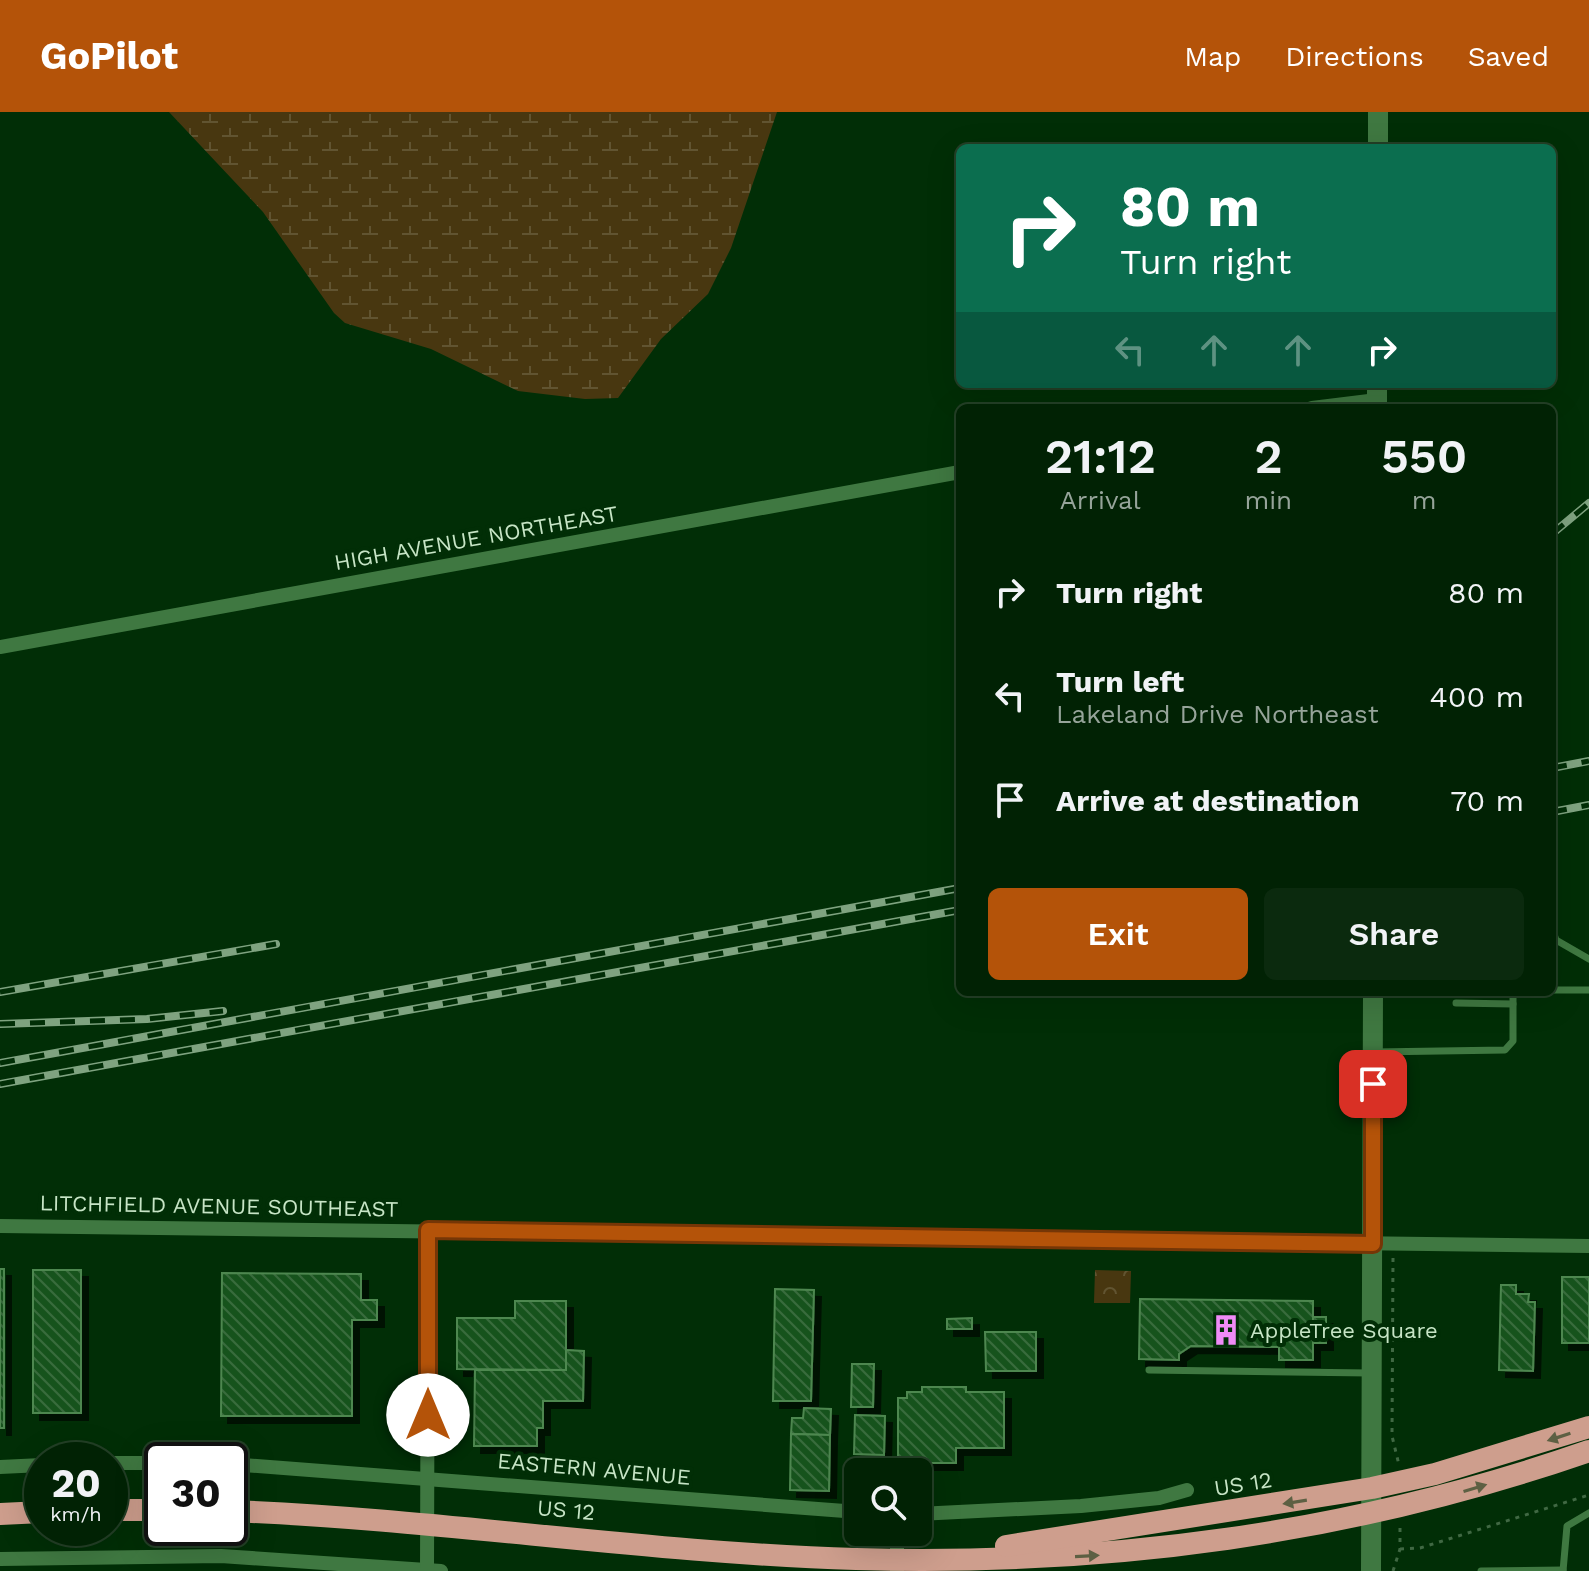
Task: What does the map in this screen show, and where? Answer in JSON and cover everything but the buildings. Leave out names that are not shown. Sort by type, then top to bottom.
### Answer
[{"type":"highway","name":"US 12","points":[[897,1565],[1372,1488],[1435,1474],[1589,1427]]},
{"type":"highway","name":"US 12","points":[[248,1512],[427,1524],[897,1565],[1137,1552],[1372,1514],[1464,1491],[1589,1451]]},
{"type":"highway","points":[[0,1514],[24,1513]]},
{"type":"main road","points":[[1378,112],[1378,144]]},
{"type":"main road","points":[[1371,1571],[1372,1373],[1382,1244],[1373,996]]},
{"type":"street","points":[[1336,404],[1377,397]]},
{"type":"street","name":"HIGH AVENUE NORTHEAST","points":[[0,647],[956,473]]},
{"type":"street","name":"LITCHFIELD AVENUE SOUTHEAST","points":[[0,1226],[1589,1246]]},
{"type":"street","points":[[0,1559],[205,1555],[432,1571],[427,1524],[428,1230]]},
{"type":"street","name":"EASTERN AVENUE","points":[[248,1465],[844,1511]]},
{"type":"street","points":[[0,1467],[24,1466]]},
{"type":"street","points":[[932,1513],[1081,1506],[1159,1498],[1187,1490]]},
{"type":"lane","points":[[1556,940],[1589,959]]},
{"type":"lane","points":[[1556,990],[1589,990]]},
{"type":"lane","points":[[1373,1052],[1505,1050],[1513,1041],[1513,996]]},
{"type":"lane","points":[[1456,1003],[1513,1004]]},
{"type":"lane","points":[[1149,1370],[1372,1373]]},
{"type":"lane","points":[[1481,1571],[1563,1570],[1567,1526],[1589,1513]]},
{"type":"path","points":[[1382,1244],[1394,1265],[1392,1436],[1399,1455]]},
{"type":"path","points":[[1400,1549],[1420,1548],[1589,1495]]},
{"type":"path","points":[[1393,1571],[1400,1549],[1400,1528]]},
{"type":"green space","points":[[169,112],[777,112],[731,248],[708,294],[661,339],[618,398],[585,399],[518,391],[431,349],[345,323],[334,313],[263,212]]},
{"type":"green space","points":[[1095,1270],[1131,1271],[1130,1303],[1094,1303]]},
{"type":"railway","points":[[1556,531],[1589,503]]},
{"type":"railway","points":[[1556,767],[1589,761]]},
{"type":"railway","points":[[1556,811],[1589,805]]},
{"type":"railway","points":[[0,1063],[956,889]]},
{"type":"railway","points":[[0,1084],[956,911]]},
{"type":"railway","points":[[0,992],[276,944]]},
{"type":"railway","points":[[0,1024],[147,1019],[223,1011]]},
{"type":"place","name":"AppleTree Square","points":[[1226,1330]]},
{"type":"route","points":[[428,1415],[428,1230],[1373,1244],[1373,1084]]}]
